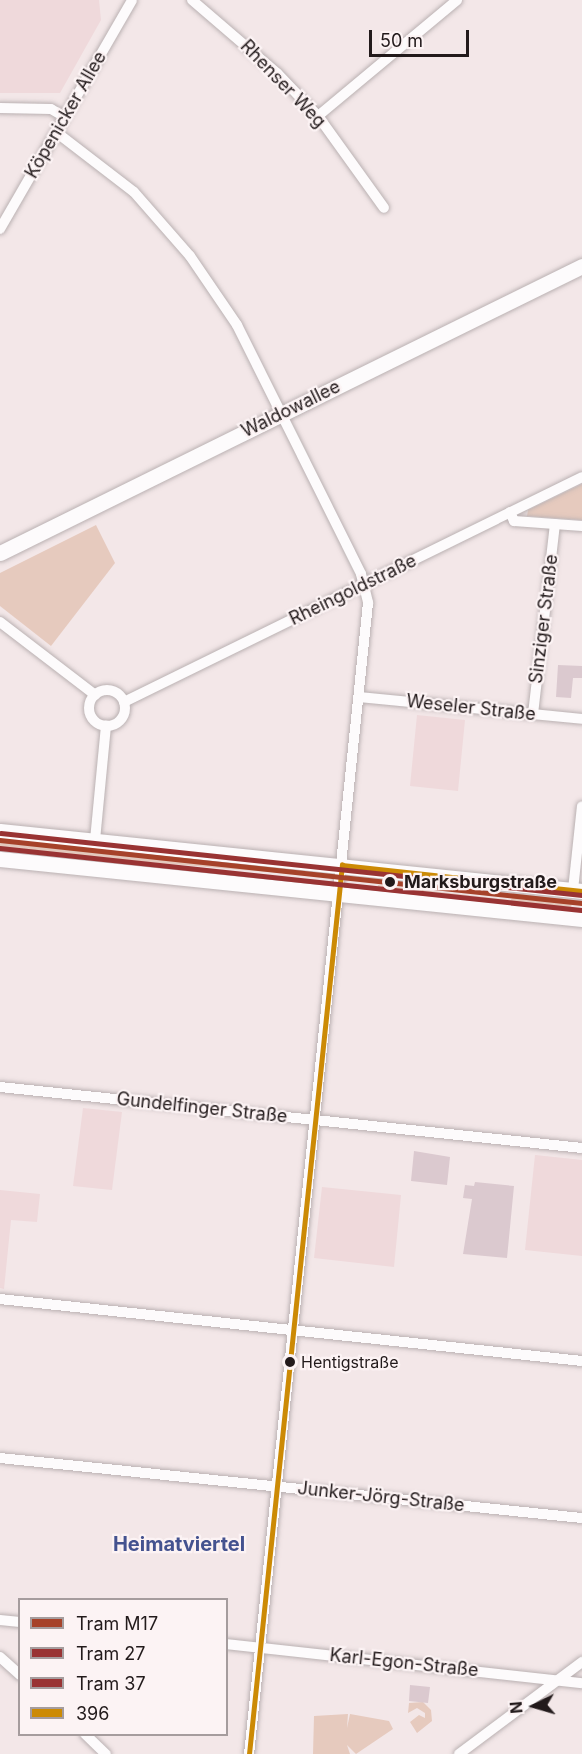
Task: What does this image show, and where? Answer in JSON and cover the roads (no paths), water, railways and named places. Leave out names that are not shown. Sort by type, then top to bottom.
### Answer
[{"type":"main road","name":"Waldowallee","points":[[0,552],[582,266]]},
{"type":"main road","points":[[0,831],[578,891]]},
{"type":"main road","points":[[0,859],[582,919]]},
{"type":"street","name":"Köpenicker Allee","points":[[0,229],[132,0]]},
{"type":"street","name":"Rhenser Weg","points":[[192,0],[260,57],[318,116],[384,208]]},
{"type":"street","points":[[318,116],[457,0]]},
{"type":"street","points":[[0,108],[51,109],[65,117]]},
{"type":"street","points":[[56,132],[134,192],[190,255],[237,325],[284,413],[365,585],[369,603],[249,1754]]},
{"type":"street","name":"Rheingoldstraße","points":[[124,702],[582,477]]},
{"type":"street","points":[[510,512],[514,521],[582,526]]},
{"type":"street","name":"Sinziger Straße","points":[[533,714],[555,524]]},
{"type":"street","points":[[0,622],[95,695]]},
{"type":"street","points":[[95,695],[111,691],[124,702],[123,718],[105,726]]},
{"type":"street","points":[[95,695],[91,716],[105,726]]},
{"type":"street","name":"Weseler Straße","points":[[359,697],[582,720]]},
{"type":"street","points":[[95,840],[105,726]]},
{"type":"street","points":[[578,891],[582,807]]},
{"type":"street","name":"Gundelfinger Straße","points":[[0,1088],[582,1148]]},
{"type":"street","points":[[0,1299],[582,1361]]},
{"type":"street","name":"Junker-Jörg-Straße","points":[[0,1458],[582,1518]]},
{"type":"street","points":[[0,1620],[18,1622]]},
{"type":"street","name":"Karl-Egon-Straße","points":[[228,1644],[582,1683]]},
{"type":"street","points":[[0,1658],[18,1673]]},
{"type":"street","points":[[459,1754],[582,1662]]},
{"type":"street","points":[[87,1736],[106,1754]]},
{"type":"tram line","name":"37","points":[[1,833],[582,895]]},
{"type":"tram line","name":"M17","points":[[0,840],[582,903]]},
{"type":"tram line","name":"27","points":[[0,848],[581,910]]},
{"type":"tram line","points":[[574,902],[582,904]]},
{"type":"place","name":"Marksburgstraße","points":[[390,882]]},
{"type":"place","name":"Hentigstraße","points":[[290,1362]]},
{"type":"district","name":"Heimatviertel","points":[[179,1544]]}]
